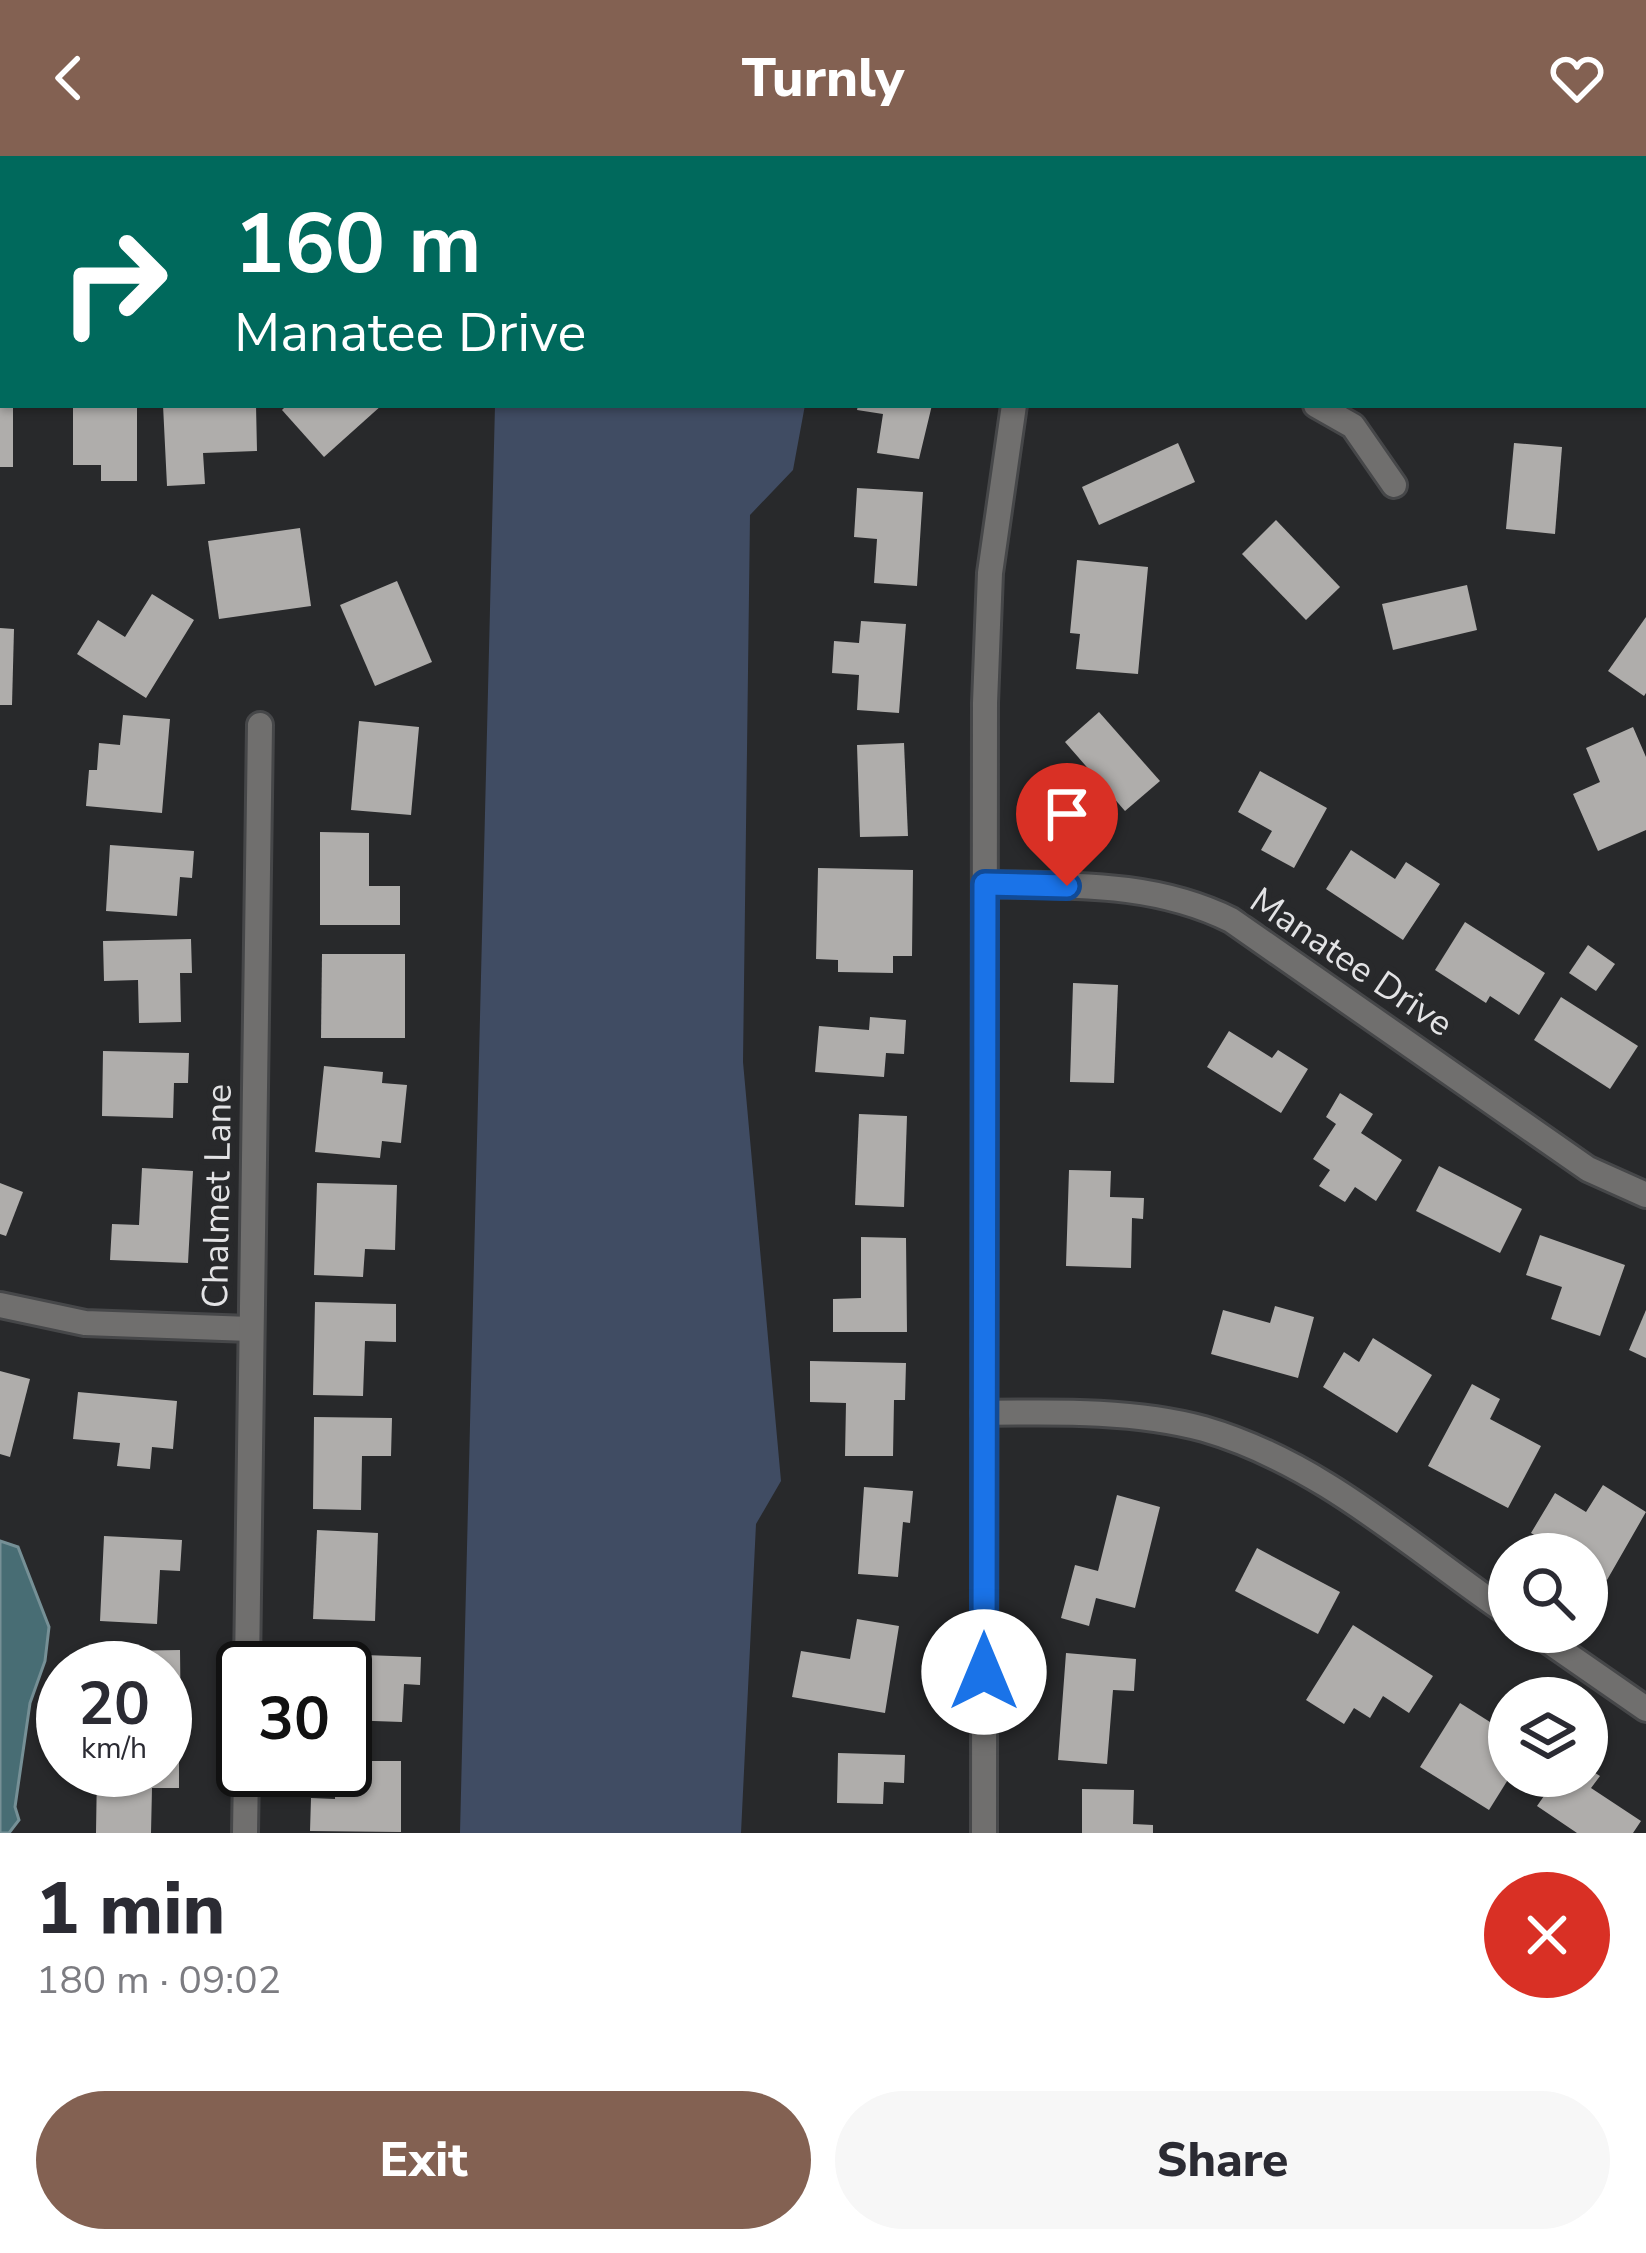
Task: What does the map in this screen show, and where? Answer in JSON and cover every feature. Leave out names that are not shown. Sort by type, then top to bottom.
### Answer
[{"type":"street","points":[[984,1833],[990,573],[1014,408]]},
{"type":"street","points":[[1321,408],[1353,426],[1394,485]]},
{"type":"street","name":"Chalmet Lane","points":[[247,1641],[260,725]]},
{"type":"street","name":"Manatee Drive","points":[[985,884],[1112,886],[1193,901],[1231,920],[1588,1168],[1646,1195]]},
{"type":"street","points":[[0,1305],[85,1323],[250,1329]]},
{"type":"street","points":[[984,1413],[1159,1421],[1258,1449],[1344,1496],[1488,1600]]},
{"type":"street","points":[[1565,1653],[1646,1708]]},
{"type":"street","points":[[245,1833],[246,1797]]},
{"type":"shaded area","points":[[495,408],[804,408],[793,470],[750,515],[743,1062],[781,1481],[756,1524],[741,1833],[460,1833]]},
{"type":"shaded area","points":[[0,1541],[18,1547],[49,1627],[47,1641],[36,1641],[36,1686],[15,1807],[19,1820],[9,1833],[0,1833]]},
{"type":"building","points":[[0,408],[13,408],[13,467],[0,467]]},
{"type":"building","points":[[73,408],[137,408],[137,481],[101,481],[101,465],[73,465]]},
{"type":"building","points":[[163,408],[256,408],[257,451],[203,453],[205,484],[167,486]]},
{"type":"building","points":[[284,408],[379,408],[324,457]]},
{"type":"building","points":[[931,408],[919,459],[877,453],[883,414],[857,410]]},
{"type":"building","points":[[1178,443],[1195,482],[1099,525],[1082,487]]},
{"type":"building","points":[[1514,443],[1562,447],[1555,534],[1506,529]]},
{"type":"building","points":[[857,488],[923,492],[917,586],[874,583],[877,539],[854,537]]},
{"type":"building","points":[[1276,520],[1340,587],[1306,620],[1242,554]]},
{"type":"building","points":[[300,528],[311,606],[219,619],[208,541]]},
{"type":"building","points":[[1077,560],[1148,567],[1138,674],[1076,669],[1080,634],[1070,633]]},
{"type":"building","points":[[397,581],[432,662],[375,686],[340,605]]},
{"type":"building","points":[[1467,585],[1477,630],[1393,650],[1382,604]]},
{"type":"building","points":[[152,594],[194,620],[146,698],[77,654],[98,620],[125,637]]},
{"type":"building","points":[[1646,617],[1646,693],[1644,696],[1608,671]]},
{"type":"building","points":[[861,621],[906,624],[899,713],[857,710],[859,675],[832,673],[834,641],[859,643]]},
{"type":"building","points":[[0,628],[14,629],[12,705],[0,705]]},
{"type":"building","points":[[1099,712],[1160,781],[1125,811],[1065,742]]},
{"type":"building","points":[[123,715],[170,719],[162,813],[86,806],[89,770],[97,770],[99,743],[120,745]]},
{"type":"building","points":[[359,721],[419,727],[411,815],[351,810]]},
{"type":"building","points":[[1633,727],[1646,757],[1646,830],[1598,851],[1573,794],[1600,782],[1586,748]]},
{"type":"building","points":[[904,743],[908,836],[860,837],[857,745]]},
{"type":"building","points":[[1260,771],[1327,808],[1294,868],[1261,850],[1272,831],[1238,812]]},
{"type":"building","points":[[320,832],[369,833],[369,886],[400,886],[400,925],[320,925]]},
{"type":"building","points":[[110,845],[194,851],[192,878],[180,877],[177,916],[106,911]]},
{"type":"building","points":[[1351,850],[1395,879],[1406,862],[1440,884],[1403,940],[1326,889]]},
{"type":"building","points":[[818,868],[913,870],[912,956],[893,956],[893,973],[838,972],[838,960],[816,959]]},
{"type":"building","points":[[1465,922],[1545,973],[1519,1015],[1490,996],[1486,1003],[1435,970]]},
{"type":"building","points":[[191,939],[192,973],[180,973],[181,1022],[139,1023],[138,980],[104,981],[103,941]]},
{"type":"building","points":[[1588,945],[1615,964],[1596,991],[1569,973]]},
{"type":"building","points":[[322,954],[405,954],[405,1038],[321,1038]]},
{"type":"building","points":[[1073,983],[1118,985],[1114,1083],[1070,1082]]},
{"type":"building","points":[[1561,997],[1638,1046],[1610,1089],[1534,1040]]},
{"type":"building","points":[[870,1017],[906,1020],[904,1054],[886,1053],[884,1077],[815,1072],[819,1026],[869,1030]]},
{"type":"building","points":[[1229,1031],[1272,1058],[1278,1050],[1308,1069],[1281,1113],[1207,1067]]},
{"type":"building","points":[[103,1051],[189,1053],[188,1083],[174,1083],[173,1118],[102,1116]]},
{"type":"building","points":[[324,1066],[383,1072],[382,1083],[407,1085],[401,1143],[382,1141],[380,1158],[315,1152]]},
{"type":"building","points":[[1340,1093],[1373,1114],[1361,1133],[1402,1160],[1376,1201],[1355,1187],[1345,1202],[1319,1186],[1330,1170],[1313,1159],[1336,1124],[1326,1117]]},
{"type":"building","points":[[859,1114],[907,1116],[904,1207],[855,1205]]},
{"type":"building","points":[[1439,1166],[1522,1209],[1500,1253],[1416,1211]]},
{"type":"building","points":[[142,1168],[193,1171],[188,1263],[110,1260],[112,1224],[139,1225]]},
{"type":"building","points":[[1069,1170],[1111,1171],[1110,1197],[1144,1198],[1143,1219],[1132,1218],[1131,1268],[1066,1266]]},
{"type":"building","points":[[0,1183],[23,1192],[6,1236],[0,1234]]},
{"type":"building","points":[[317,1183],[397,1185],[395,1250],[365,1249],[363,1277],[314,1275]]},
{"type":"building","points":[[1540,1235],[1625,1265],[1600,1336],[1551,1319],[1562,1287],[1526,1275]]},
{"type":"building","points":[[861,1237],[906,1238],[907,1332],[833,1332],[833,1299],[861,1298]]},
{"type":"building","points":[[315,1302],[396,1304],[396,1342],[365,1341],[363,1396],[313,1395]]},
{"type":"building","points":[[1275,1306],[1314,1317],[1298,1378],[1211,1354],[1223,1310],[1270,1323]]},
{"type":"building","points":[[1646,1310],[1646,1358],[1629,1350]]},
{"type":"building","points":[[1373,1338],[1432,1375],[1397,1433],[1323,1387],[1344,1352],[1359,1362]]},
{"type":"building","points":[[810,1361],[906,1363],[905,1400],[894,1400],[893,1456],[845,1456],[846,1403],[810,1402]]},
{"type":"building","points":[[0,1371],[30,1379],[10,1457],[0,1454]]},
{"type":"building","points":[[1472,1384],[1500,1399],[1490,1419],[1541,1446],[1508,1508],[1428,1466]]},
{"type":"building","points":[[78,1392],[177,1401],[173,1449],[152,1447],[150,1469],[117,1466],[120,1443],[73,1439]]},
{"type":"building","points":[[314,1417],[392,1418],[391,1456],[362,1456],[361,1510],[313,1509]]},
{"type":"building","points":[[1603,1485],[1646,1512],[1608,1578],[1608,1533],[1531,1533],[1555,1493],[1586,1512]]},
{"type":"building","points":[[864,1487],[913,1491],[910,1523],[903,1522],[898,1577],[858,1574]]},
{"type":"building","points":[[1117,1495],[1160,1507],[1135,1608],[1096,1598],[1089,1626],[1061,1618],[1075,1565],[1098,1571]]},
{"type":"building","points":[[317,1530],[378,1533],[375,1621],[313,1619]]},
{"type":"building","points":[[104,1536],[182,1540],[180,1571],[160,1570],[157,1624],[100,1621]]},
{"type":"building","points":[[1257,1548],[1340,1592],[1318,1634],[1235,1591]]},
{"type":"building","points":[[857,1619],[899,1626],[885,1713],[792,1697],[801,1651],[850,1659]]},
{"type":"building","points":[[1353,1625],[1433,1676],[1409,1713],[1383,1696],[1370,1718],[1354,1708],[1344,1724],[1306,1700]]},
{"type":"building","points":[[1066,1653],[1136,1659],[1134,1691],[1113,1690],[1107,1764],[1058,1760]]},
{"type":"building","points":[[372,1655],[421,1657],[420,1685],[404,1684],[402,1722],[372,1721]]},
{"type":"building","points":[[1460,1703],[1488,1721],[1488,1797],[1497,1797],[1489,1810],[1420,1767]]},
{"type":"building","points":[[838,1753],[905,1755],[904,1783],[884,1782],[883,1804],[837,1803]]},
{"type":"building","points":[[372,1761],[401,1761],[401,1832],[310,1831],[311,1798],[372,1797]]},
{"type":"building","points":[[1082,1789],[1134,1790],[1133,1824],[1153,1825],[1153,1833],[1082,1833]]},
{"type":"building","points":[[97,1797],[152,1797],[151,1833],[96,1833]]},
{"type":"building","points":[[1543,1797],[1605,1797],[1641,1821],[1633,1833],[1577,1833],[1537,1806]]},
{"type":"route","points":[[984,1672],[985,884],[1067,886]]}]
